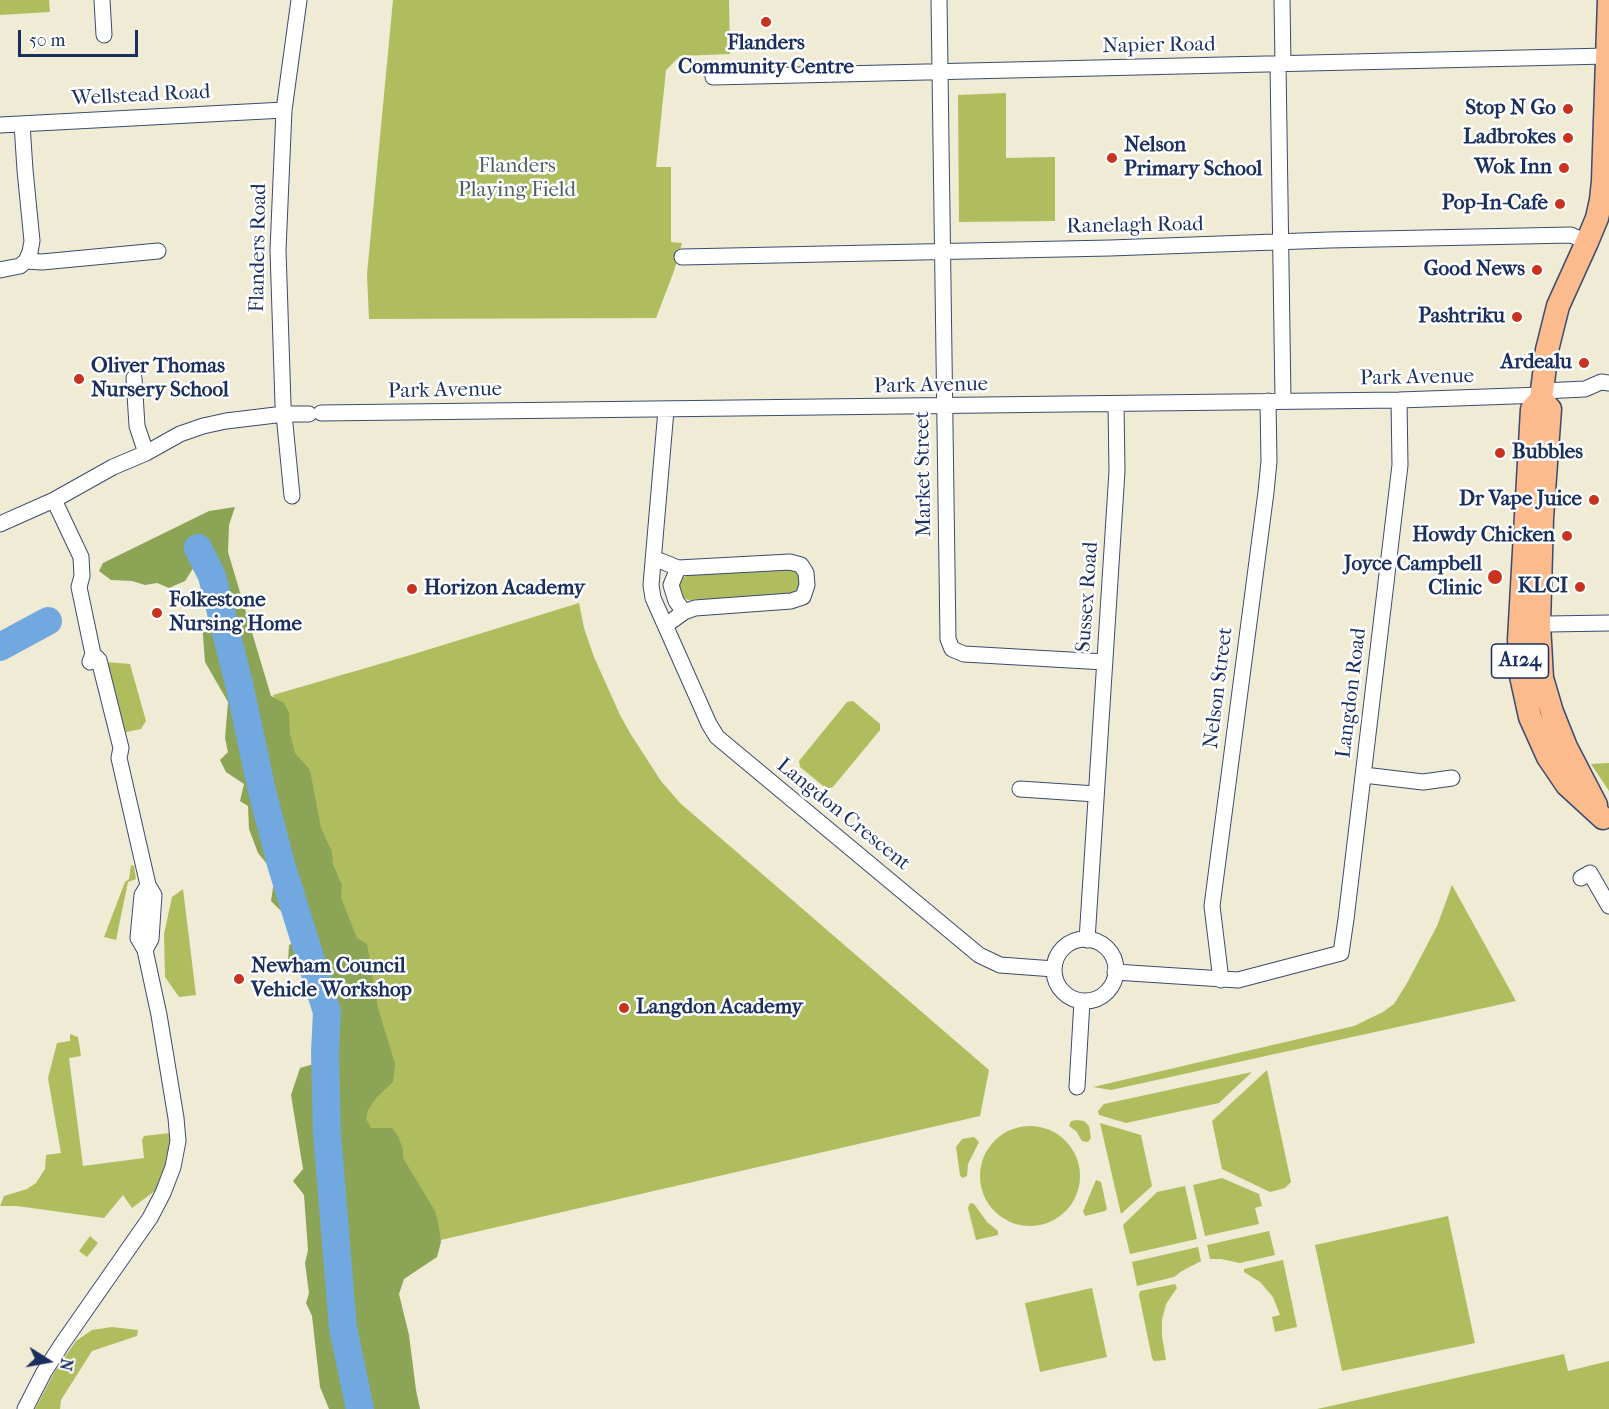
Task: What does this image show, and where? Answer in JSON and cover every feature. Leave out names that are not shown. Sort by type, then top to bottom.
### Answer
[{"type":"main road","name":"A124","points":[[1606,823],[1566,747],[1552,712],[1542,678],[1539,624],[1542,518],[1550,409],[1542,395],[1547,350],[1558,306],[1587,242],[1603,220],[1609,0]]},
{"type":"street","points":[[102,0],[104,35]]},
{"type":"street","name":"Flanders Road","points":[[292,496],[284,414],[278,250],[284,110],[298,0]]},
{"type":"street","name":"Market Street","points":[[939,0],[948,639],[952,649],[964,654],[1105,662]]},
{"type":"street","name":"Nelson Street","points":[[1221,980],[1212,906],[1276,400],[1281,243],[1282,0]]},
{"type":"street","name":"Napier Road","points":[[713,77],[1281,64],[1608,69]]},
{"type":"street","name":"Wellstead Road","points":[[0,125],[284,110]]},
{"type":"street","points":[[22,124],[32,241],[26,261]]},
{"type":"street","name":"Ranelagh Road","points":[[682,257],[1571,235],[1587,242]]},
{"type":"street","points":[[0,270],[11,269],[26,261],[42,262],[158,251]]},
{"type":"street","points":[[134,378],[137,426],[146,453]]},
{"type":"street","name":"Park Avenue","points":[[0,524],[54,500],[113,467],[146,453],[180,434],[225,421],[284,414],[1400,400],[1542,395],[1585,389],[1601,382],[1609,383]]},
{"type":"street","name":"Langdon Road","points":[[1221,980],[1238,980],[1341,953],[1400,465],[1400,400]]},
{"type":"street","name":"Sussex Road","points":[[1087,940],[1117,471],[1116,404]]},
{"type":"street","name":"Langdon Crescent","points":[[666,410],[651,585],[654,598],[717,738],[979,955],[1000,965],[1054,969]]},
{"type":"street","points":[[26,1409],[44,1372],[62,1344],[150,1218],[173,1167],[178,1141],[177,1118],[159,1015],[145,950],[138,938],[142,895],[148,885],[119,758],[112,751],[91,658],[79,587],[82,573],[81,557],[54,500]]},
{"type":"street","points":[[653,560],[678,568],[790,562],[801,565],[806,573],[807,585],[803,597],[791,601],[695,608],[684,612],[666,625]]},
{"type":"street","points":[[678,568],[671,585],[676,601],[684,612]]},
{"type":"street","points":[[1548,624],[1609,623]]},
{"type":"street","name":"Langdon Road","points":[[1364,775],[1423,782],[1452,778]]},
{"type":"street","points":[[1020,789],[1096,794]]},
{"type":"street","points":[[1581,878],[1590,873],[1609,906]]},
{"type":"street","points":[[1087,940],[1104,947],[1111,954],[1115,972],[1108,990],[1092,1001],[1082,1001],[1073,999],[1058,987],[1054,978],[1054,969],[1059,953],[1064,947],[1087,940]]},
{"type":"street","points":[[1115,972],[1221,980]]},
{"type":"street","points":[[1077,1088],[1082,1001]]},
{"type":"green space","points":[[0,0],[49,0],[50,12],[0,15]]},
{"type":"green space","name":"Flanders Playing Field","points":[[393,0],[729,0],[730,54],[680,56],[666,70],[656,167],[671,167],[671,242],[682,243],[656,318],[369,319],[367,274]]},
{"type":"green space","points":[[1006,93],[1006,158],[1055,157],[1055,221],[959,222],[958,95]]},
{"type":"green space","points":[[235,507],[229,525],[228,552],[271,696],[284,703],[289,713],[290,734],[295,753],[310,770],[321,828],[332,852],[333,865],[342,885],[341,898],[357,938],[367,944],[378,1008],[395,1064],[393,1082],[377,1097],[368,1110],[366,1119],[371,1128],[392,1128],[398,1136],[403,1149],[403,1158],[435,1211],[438,1222],[441,1242],[437,1257],[404,1279],[399,1294],[409,1335],[420,1409],[329,1409],[320,1387],[312,1316],[306,1303],[309,1293],[305,1263],[308,1250],[304,1195],[293,1181],[303,1169],[291,1095],[300,1068],[314,1064],[318,1029],[308,974],[288,961],[289,945],[298,941],[289,919],[271,901],[275,874],[258,853],[249,829],[248,806],[240,801],[244,784],[226,772],[220,760],[228,752],[225,738],[228,702],[205,662],[202,623],[214,618],[203,580],[194,567],[185,581],[169,588],[157,583],[145,585],[132,581],[111,580],[99,571],[103,563],[209,511]]},
{"type":"green space","points":[[789,568],[798,571],[802,580],[797,592],[790,595],[688,600],[682,597],[678,587],[682,578],[690,574]]},
{"type":"green space","points":[[579,603],[584,628],[594,657],[620,715],[661,781],[680,803],[989,1070],[980,1116],[371,1256],[286,754],[273,695]]},
{"type":"green space","points":[[106,662],[130,664],[146,721],[141,729],[122,733]]},
{"type":"green space","points":[[853,701],[880,724],[880,730],[833,787],[827,789],[800,767],[799,761],[847,702]]},
{"type":"green space","points":[[1609,763],[1609,791],[1591,764]]},
{"type":"green space","points":[[131,865],[134,866],[136,879],[128,882],[116,940],[104,937],[125,882],[129,879]]},
{"type":"green space","points":[[1452,885],[1516,1001],[1111,1090],[1093,1087],[1354,1026],[1383,1012],[1394,1004],[1407,983],[1437,926]]},
{"type":"green space","points":[[183,889],[196,995],[179,997],[165,977],[164,934],[172,897]]},
{"type":"green space","points":[[70,1034],[78,1037],[81,1056],[69,1058],[83,1166],[144,1158],[142,1140],[144,1136],[170,1133],[171,1145],[166,1168],[156,1190],[132,1208],[123,1195],[104,1218],[17,1206],[0,1206],[4,1196],[27,1189],[36,1183],[45,1169],[46,1155],[61,1153],[48,1078],[57,1043],[70,1041]]},
{"type":"green space","points":[[1267,1070],[1291,1182],[1285,1188],[1270,1192],[1222,1169],[1212,1121]]},
{"type":"green space","points":[[1252,1072],[1219,1103],[1126,1123],[1099,1115],[1098,1111],[1104,1104]]},
{"type":"green space","points":[[1071,1121],[1084,1121],[1089,1126],[1091,1138],[1088,1142],[1082,1141],[1076,1131],[1069,1126]]},
{"type":"green space","points":[[1100,1123],[1141,1135],[1152,1186],[1121,1214]]},
{"type":"green space","points":[[1030,1126],[1058,1134],[1072,1148],[1080,1176],[1072,1204],[1058,1218],[1030,1226],[1002,1218],[988,1204],[980,1176],[988,1148],[1002,1134]]},
{"type":"green space","points":[[974,1137],[979,1142],[968,1164],[967,1176],[962,1178],[956,1147],[962,1139]]},
{"type":"green space","points":[[1222,1178],[1259,1194],[1262,1206],[1255,1208],[1259,1224],[1205,1236],[1193,1185]]},
{"type":"green space","points":[[1096,1180],[1101,1182],[1107,1209],[1085,1216],[1083,1211]]},
{"type":"green space","points":[[1185,1186],[1197,1239],[1130,1254],[1123,1225],[1157,1192]]},
{"type":"green space","points":[[970,1203],[974,1204],[987,1222],[998,1231],[998,1235],[976,1240],[968,1208]]},
{"type":"green space","points":[[1448,1216],[1475,1343],[1342,1371],[1315,1245]]},
{"type":"green space","points":[[1269,1231],[1275,1255],[1240,1263],[1210,1259],[1207,1245]]},
{"type":"green space","points":[[90,1236],[98,1243],[87,1257],[79,1251]]},
{"type":"green space","points":[[1198,1247],[1201,1261],[1174,1277],[1137,1286],[1132,1262]]},
{"type":"green space","points":[[1283,1260],[1297,1327],[1275,1332],[1272,1317],[1280,1315],[1273,1297],[1260,1282],[1244,1272],[1244,1269]]},
{"type":"green space","points":[[1175,1284],[1177,1288],[1166,1304],[1162,1320],[1166,1360],[1154,1361],[1140,1291]]},
{"type":"green space","points":[[1092,1288],[1107,1357],[1040,1372],[1025,1303]]},
{"type":"green space","points":[[112,1327],[138,1330],[137,1336],[92,1351],[61,1400],[60,1409],[35,1409],[55,1371],[76,1341],[92,1330]]},
{"type":"green space","points":[[1564,1354],[1568,1371],[1609,1361],[1609,1409],[1317,1409]]},
{"type":"waterway","points":[[198,548],[212,576],[281,864],[327,1012],[325,1052],[327,1133],[343,1328],[360,1409]]},
{"type":"waterway","points":[[0,647],[48,621]]},
{"type":"place","name":"Flanders Community Centre","points":[[766,22]]},
{"type":"place","name":"Stop N Go","points":[[1568,109]]},
{"type":"place","name":"Ladbrokes","points":[[1568,138]]},
{"type":"place","name":"Nelson Primary School","points":[[1112,158]]},
{"type":"place","name":"Wok Inn","points":[[1564,168]]},
{"type":"place","name":"Pop-In-Cafe","points":[[1560,204]]},
{"type":"place","name":"Good News","points":[[1537,270]]},
{"type":"place","name":"Pashtriku","points":[[1517,317]]},
{"type":"place","name":"Ardealu","points":[[1584,363]]},
{"type":"place","name":"Oliver Thomas Nursery School","points":[[79,379]]},
{"type":"place","name":"Bubbles","points":[[1500,453]]},
{"type":"place","name":"Dr Vape Juice","points":[[1594,500]]},
{"type":"place","name":"Howdy Chicken","points":[[1567,536]]},
{"type":"place","name":"Joyce Campbell Clinic","points":[[1495,577]]},
{"type":"place","name":"KLCI","points":[[1580,587]]},
{"type":"place","name":"Horizon Academy","points":[[412,589]]},
{"type":"place","name":"Folkestone Nursing Home","points":[[157,613]]},
{"type":"place","name":"Newham Council Vehicle Workshop","points":[[239,979]]},
{"type":"place","name":"Langdon Academy","points":[[624,1008]]}]
